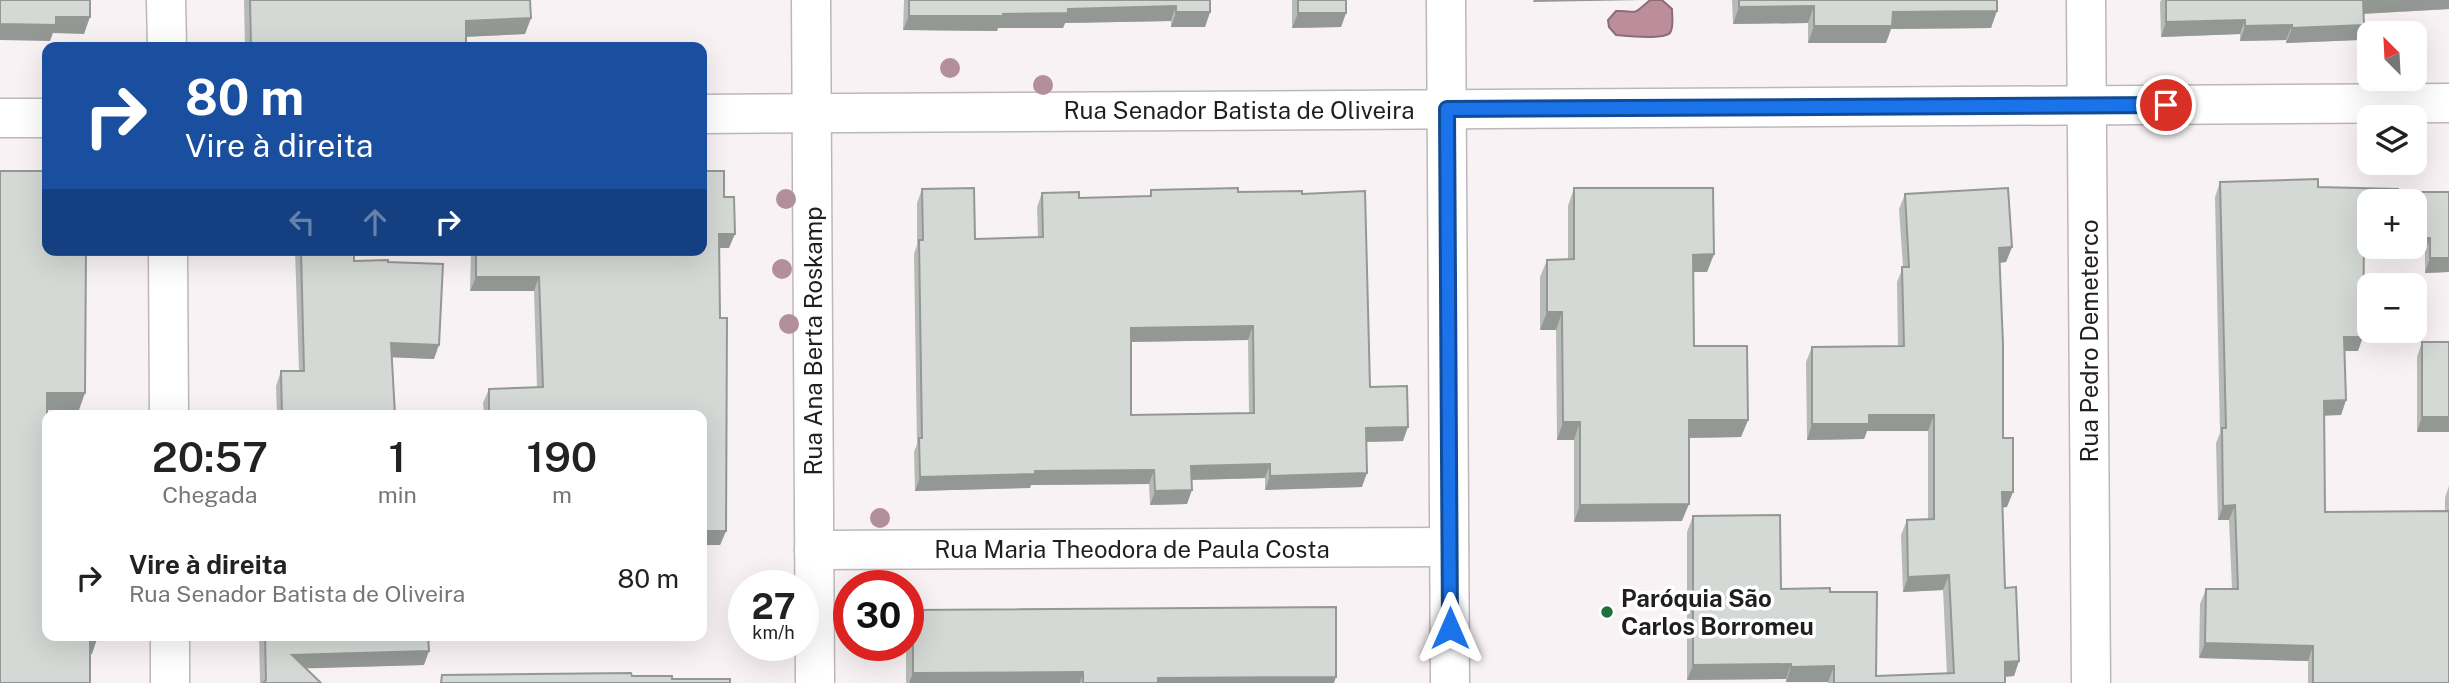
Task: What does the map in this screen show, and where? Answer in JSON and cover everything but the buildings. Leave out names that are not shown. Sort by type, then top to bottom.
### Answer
[{"type":"street","points":[[166,0],[167,42]]},
{"type":"street","name":"Rua Ana Berta Roskamp","points":[[811,0],[815,683]]},
{"type":"street","points":[[1446,0],[1450,683]]},
{"type":"street","name":"Rua Pedro Demeterco","points":[[2086,0],[2091,683]]},
{"type":"street","name":"Rua Senador Batista de Oliveira","points":[[707,114],[2449,103]]},
{"type":"street","points":[[0,118],[42,118]]},
{"type":"street","points":[[168,256],[169,410]]},
{"type":"street","name":"Rua Maria Theodora de Paula Costa","points":[[814,550],[1449,547]]},
{"type":"street","points":[[170,641],[170,683]]},
{"type":"shaded area","points":[[1650,0],[1662,0],[1672,9],[1670,33],[1636,37],[1616,35],[1609,27],[1608,20],[1616,11],[1634,12]]},
{"type":"place","name":"Paróquia São Carlos Borromeu","points":[[1607,612]]},
{"type":"route","points":[[1450,628],[1447,109],[2166,105]]}]
